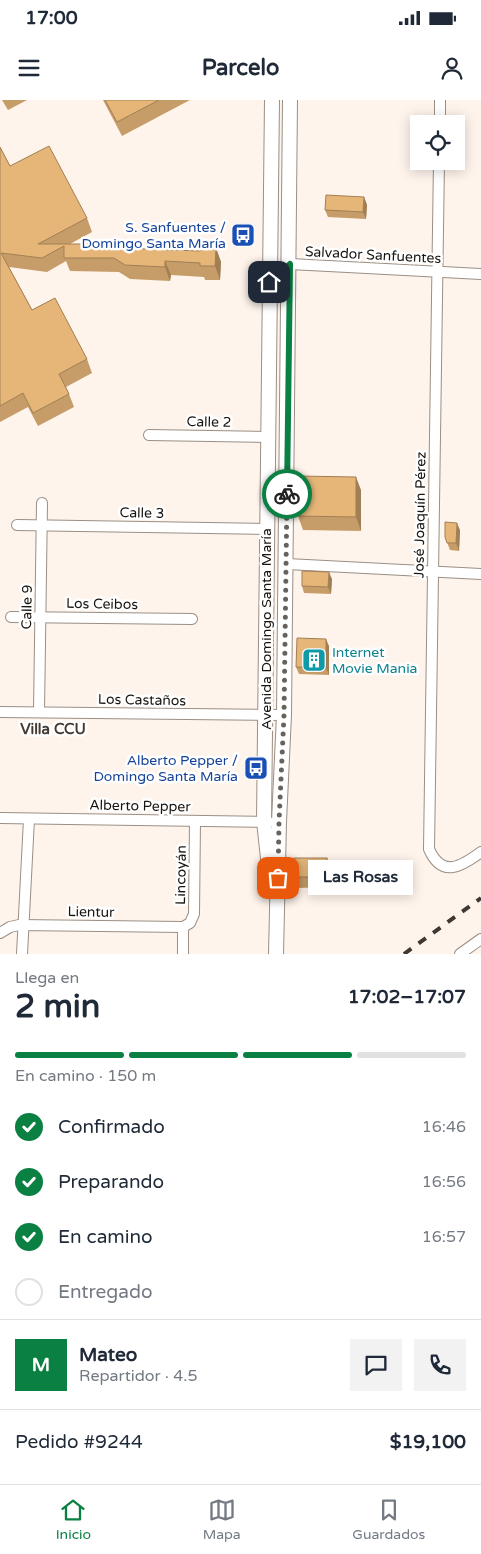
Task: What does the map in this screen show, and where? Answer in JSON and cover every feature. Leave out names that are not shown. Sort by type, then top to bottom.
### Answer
[{"type":"main road","name":"Avenida Domingo Santa María","points":[[272,100],[264,821],[276,917]]},
{"type":"main road","name":"Avenida Domingo Santa María","points":[[276,954],[284,715],[290,264],[290,100]]},
{"type":"street","points":[[440,100],[440,115]]},
{"type":"street","name":"José Joaquín Pérez","points":[[440,170],[429,849],[436,860],[448,868],[456,868],[481,852]]},
{"type":"street","name":"Salvador Sanfuentes","points":[[269,282],[290,264],[481,274]]},
{"type":"street","name":"Calle 2","points":[[149,435],[268,437]]},
{"type":"street","name":"Calle 9","points":[[39,712],[42,503]]},
{"type":"street","name":"Calle 3","points":[[17,525],[267,529]]},
{"type":"street","points":[[286,564],[481,574]]},
{"type":"street","name":"Los Ceibos","points":[[11,617],[192,619]]},
{"type":"street","name":"Los Castaños","points":[[0,712],[284,715]]},
{"type":"street","name":"Alberto Pepper","points":[[0,818],[279,822]]},
{"type":"street","points":[[22,954],[29,819]]},
{"type":"street","name":"Lincoyán","points":[[183,954],[183,927],[190,923],[194,914],[195,821]]},
{"type":"street","name":"Lientur","points":[[0,933],[10,927],[24,925],[183,927]]},
{"type":"street","points":[[460,954],[481,939]]},
{"type":"building","points":[[105,100],[159,100],[117,122]]},
{"type":"building","points":[[49,146],[87,218],[38,244],[116,244],[120,248],[200,251],[200,247],[216,248],[215,266],[165,261],[165,267],[125,265],[114,258],[64,258],[64,246],[42,258],[1,253],[32,310],[55,298],[87,359],[59,374],[69,394],[33,413],[23,393],[0,406],[0,147],[10,166]]},
{"type":"building","points":[[326,195],[364,197],[363,212],[325,210]]},
{"type":"building","points":[[298,476],[356,477],[356,517],[298,516]]},
{"type":"building","points":[[445,522],[457,523],[456,543],[447,543]]},
{"type":"building","points":[[302,571],[329,572],[328,587],[302,586]]},
{"type":"building","points":[[297,638],[326,639],[326,668],[296,667]]},
{"type":"building","points":[[294,858],[327,858],[327,877],[294,877]]},
{"type":"railway","points":[[404,954],[481,898]]},
{"type":"way so far","points":[[278,878],[284,715],[287,494]]},
{"type":"place","name":"S. Sanfuentes / Domingo Santa María","points":[[243,235]]},
{"type":"place","name":"Internet Movie Mania","points":[[314,660]]},
{"type":"place","name":"Alberto Pepper / Domingo Santa María","points":[[256,768]]},
{"type":"place","name":"Las Rosas","points":[[278,878]]},
{"type":"district","name":"Villa CCU","points":[[53,729]]},
{"type":"route","points":[[269,282],[290,264],[288,297],[287,494]]}]
